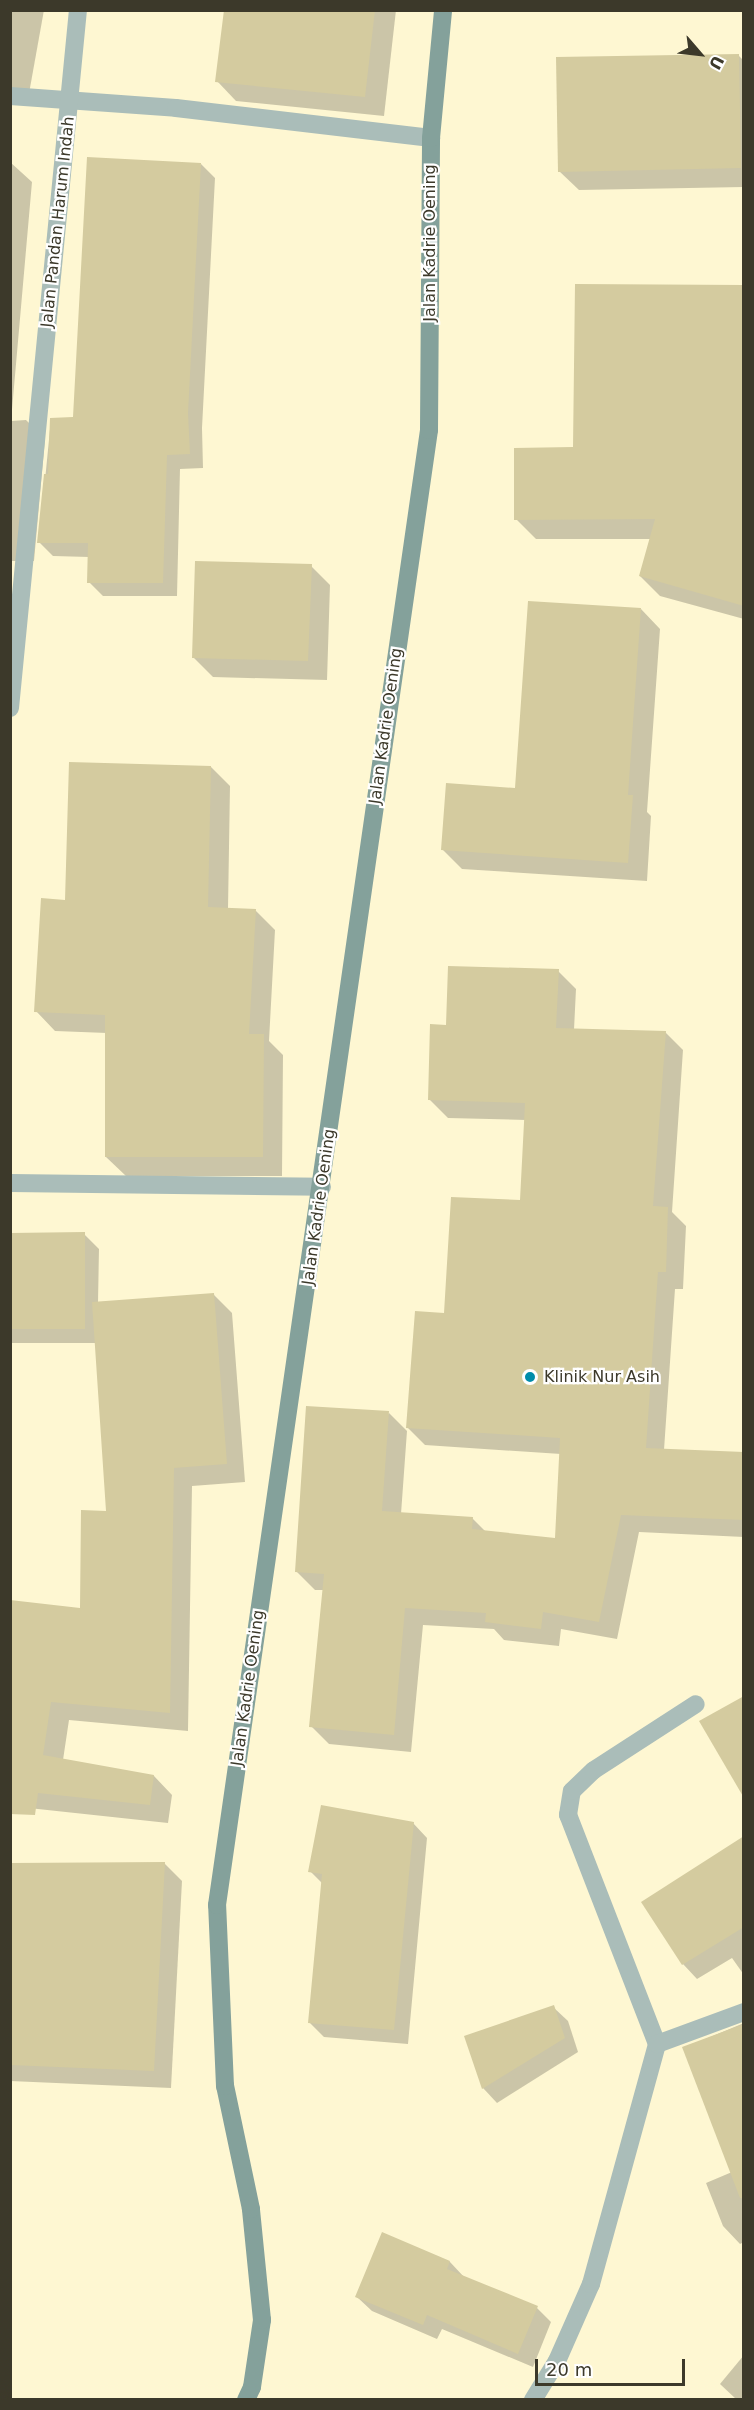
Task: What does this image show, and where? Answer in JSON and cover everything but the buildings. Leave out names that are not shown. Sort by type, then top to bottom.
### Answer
[{"type":"main road","name":"Jalan Kadrie Oening","points":[[246,2400],[252,2387],[262,2320],[251,2209],[225,2086],[217,1905],[429,430],[431,138],[443,10]]},
{"type":"street","points":[[10,96],[70,98],[78,10]]},
{"type":"street","name":"Jalan Pandan Harum Indah","points":[[10,708],[70,98],[431,138]]},
{"type":"street","points":[[10,1182],[322,1187]]},
{"type":"street","points":[[533,2400],[556,2361],[591,2284],[657,2044],[568,1815],[572,1791],[594,1770],[696,1704]]},
{"type":"street","points":[[657,2044],[744,2012]]},
{"type":"place","name":"Klinik Nur Asih","points":[[530,1377]]}]
